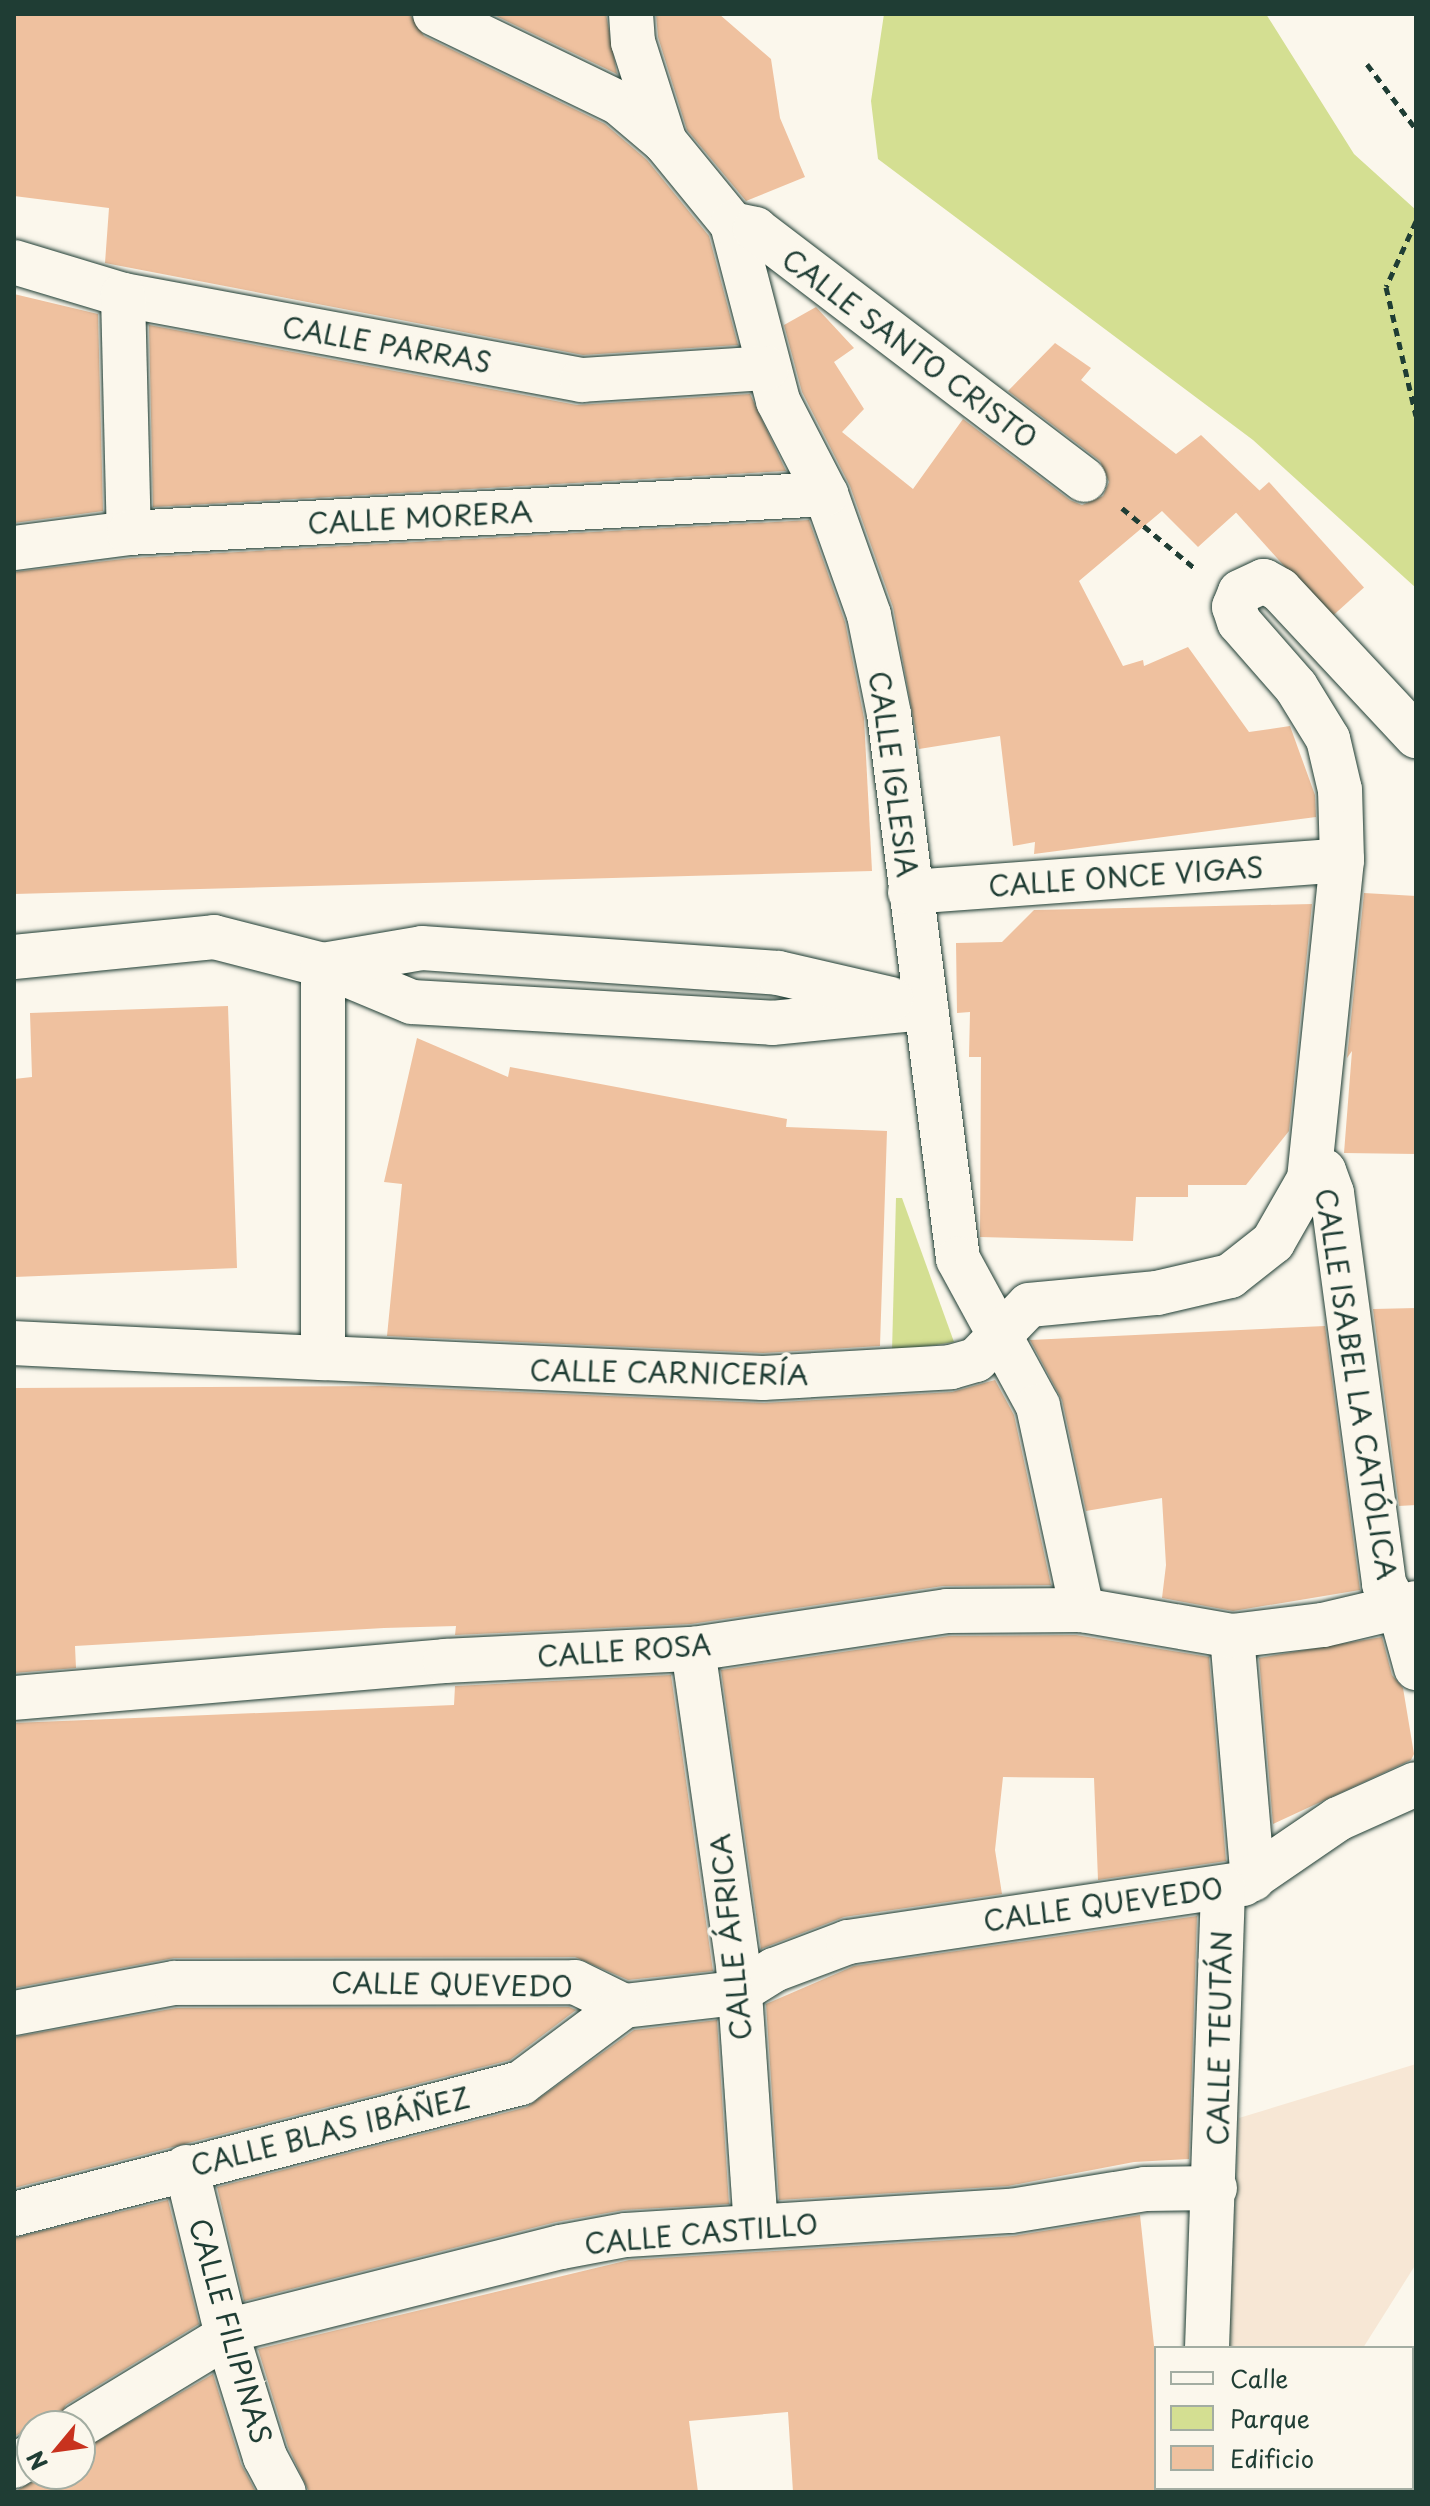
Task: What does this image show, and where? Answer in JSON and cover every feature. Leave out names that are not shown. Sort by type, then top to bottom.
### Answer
[{"type":"street","points":[[435,14],[619,103],[665,142],[732,224]]},
{"type":"street","points":[[631,14],[633,42],[665,142]]},
{"type":"street","name":"CALLE IGLESIA","points":[[732,224],[767,368],[792,434],[826,494],[861,586],[884,679],[958,1259],[974,1295],[1003,1335],[1045,1428],[1082,1610]]},
{"type":"street","name":"CALLE SANTO CRISTO","points":[[732,224],[755,229],[1084,480]]},
{"type":"street","name":"CALLE PARRAS","points":[[14,262],[123,295],[582,380],[767,368]]},
{"type":"street","points":[[123,295],[129,533]]},
{"type":"street","name":"CALLE MORERA","points":[[14,548],[129,533],[826,494]]},
{"type":"street","points":[[1240,607],[1264,581],[1280,590],[1416,736]]},
{"type":"street","name":"CALLE ISABEL LA CATÓLICA","points":[[1240,607],[1328,739],[1340,790],[1342,860],[1312,1166],[1324,1171],[1332,1193],[1384,1584],[1407,1606],[1416,1668]]},
{"type":"street","name":"CALLE ONCE VIGAS","points":[[910,892],[1342,860]]},
{"type":"street","points":[[14,957],[214,937],[323,965],[438,949],[778,973],[926,1008]]},
{"type":"street","points":[[323,965],[323,1358]]},
{"type":"street","name":"CALLE CARNICERÍA","points":[[14,1343],[763,1378],[951,1367],[976,1360],[1003,1335],[1018,1315],[1039,1302],[1157,1293],[1230,1276],[1273,1242],[1292,1215],[1312,1166]]},
{"type":"street","name":"CALLE ROSA","points":[[14,1698],[445,1661],[693,1649],[947,1611],[1082,1610],[1232,1636],[1407,1606]]},
{"type":"street","name":"CALLE TEUTÁN","points":[[1207,2346],[1215,2188],[1238,1883],[1232,1636]]},
{"type":"street","name":"CALLE ÁFRICA","points":[[693,1649],[738,1964],[737,1993],[756,2225]]},
{"type":"street","points":[[1238,1883],[1338,1819],[1416,1784]]},
{"type":"street","name":"CALLE QUEVEDO","points":[[14,2013],[174,1983],[389,1979],[575,1982],[624,2006],[737,1993],[774,1970],[848,1942],[1238,1883]]},
{"type":"street","name":"CALLE BLAS IBÁÑEZ","points":[[14,2214],[186,2167],[521,2083],[624,2006]]},
{"type":"street","name":"CALLE FILIPINAS","points":[[186,2167],[227,2335],[265,2457],[284,2492]]},
{"type":"street","name":"CALLE CASTILLO","points":[[96,2416],[227,2335],[329,2301],[561,2247],[626,2235],[1011,2211],[1145,2189],[1215,2188]]},
{"type":"path","points":[[1367,64],[1416,129]]},
{"type":"path","points":[[1416,221],[1386,287],[1416,416]]},
{"type":"path","points":[[1084,480],[1240,607]]},
{"type":"shaded area","points":[[1416,2064],[1416,2264],[1364,2346],[1229,2346],[1239,2118]]},
{"type":"shaded area","points":[[1414,2469],[1416,2492],[1215,2492],[1414,2490]]},
{"type":"green space","points":[[884,14],[1266,14],[1354,154],[1416,210],[1416,588],[1253,440],[878,159],[871,101]]},
{"type":"green space","points":[[896,1198],[902,1198],[954,1342],[892,1352]]},
{"type":"building","points":[[14,14],[410,14],[424,36],[605,124],[647,160],[709,236],[738,345],[583,355],[105,263],[109,208],[14,196]]},
{"type":"building","points":[[492,14],[606,14],[617,74]]},
{"type":"building","points":[[656,14],[719,14],[771,59],[780,118],[805,177],[746,201],[687,130],[658,37]]},
{"type":"building","points":[[14,294],[98,314],[103,511],[14,523]]},
{"type":"building","points":[[816,307],[854,348],[834,362],[864,409],[842,432],[913,489],[963,419],[1070,500],[1082,505],[1103,496],[1109,482],[1100,461],[1008,391],[1055,343],[1091,368],[1081,380],[1176,454],[1201,435],[1260,491],[1198,547],[1162,511],[1079,581],[1123,666],[1143,660],[1144,666],[1188,647],[1249,732],[1290,726],[1315,795],[1316,817],[1034,854],[1035,842],[1013,846],[1000,736],[919,749],[893,607],[850,486],[802,392],[784,325]]},
{"type":"building","points":[[149,325],[577,405],[750,394],[786,471],[153,507]]},
{"type":"building","points":[[1269,482],[1364,588],[1331,618],[1236,512]]},
{"type":"building","points":[[809,520],[845,622],[864,718],[872,871],[14,894],[14,572],[131,558]]},
{"type":"building","points":[[1364,893],[1416,896],[1416,1154],[1344,1153],[1352,1051],[1347,1058]]},
{"type":"building","points":[[1312,904],[1289,1131],[1246,1185],[1188,1185],[1188,1197],[1136,1197],[1133,1241],[980,1237],[981,1057],[969,1057],[970,1012],[957,1013],[956,943],[1002,942],[1034,910]]},
{"type":"building","points":[[228,1006],[237,1268],[14,1277],[14,1079],[32,1077],[30,1013]]},
{"type":"building","points":[[417,1038],[508,1077],[510,1067],[787,1119],[786,1127],[887,1131],[880,1346],[763,1353],[387,1336],[402,1184],[384,1182]]},
{"type":"building","points":[[1416,1308],[1416,1505],[1399,1506],[1373,1309]]},
{"type":"building","points":[[1325,1326],[1360,1590],[1233,1611],[1162,1598],[1166,1565],[1162,1498],[1086,1511],[1062,1400],[1030,1340]]},
{"type":"building","points":[[995,1380],[1014,1415],[1051,1585],[943,1586],[691,1624],[455,1635],[456,1626],[384,1628],[75,1646],[76,1668],[14,1673],[14,1388],[382,1386],[764,1403],[952,1392]]},
{"type":"building","points":[[1076,1635],[1209,1657],[1226,1861],[1098,1880],[1094,1778],[1003,1777],[995,1850],[1002,1894],[844,1917],[761,1949],[721,1670],[949,1636]]},
{"type":"building","points":[[1382,1637],[1392,1675],[1403,1688],[1414,1754],[1411,1760],[1273,1824],[1259,1658]]},
{"type":"building","points":[[671,1675],[713,1971],[628,1980],[575,1957],[174,1958],[14,1988],[14,1723],[454,1705],[455,1686]]},
{"type":"building","points":[[1197,1916],[1189,2159],[1134,2162],[1008,2186],[779,2200],[766,2004],[854,1966]]},
{"type":"building","points":[[569,2007],[576,2010],[510,2060],[14,2188],[14,2037],[176,2008]]},
{"type":"building","points":[[717,2020],[729,2204],[624,2210],[556,2222],[244,2301],[217,2187],[527,2107],[634,2030]]},
{"type":"building","points":[[168,2200],[199,2324],[66,2405],[63,2410],[16,2410],[14,2437],[14,2238]]},
{"type":"building","points":[[1140,2215],[1154,2346],[1156,2492],[793,2492],[788,2412],[689,2421],[698,2492],[309,2492],[288,2447],[258,2349],[629,2260],[1013,2236]]},
{"type":"building","points":[[213,2374],[241,2464],[256,2492],[14,2492],[96,2490],[96,2442]]}]
